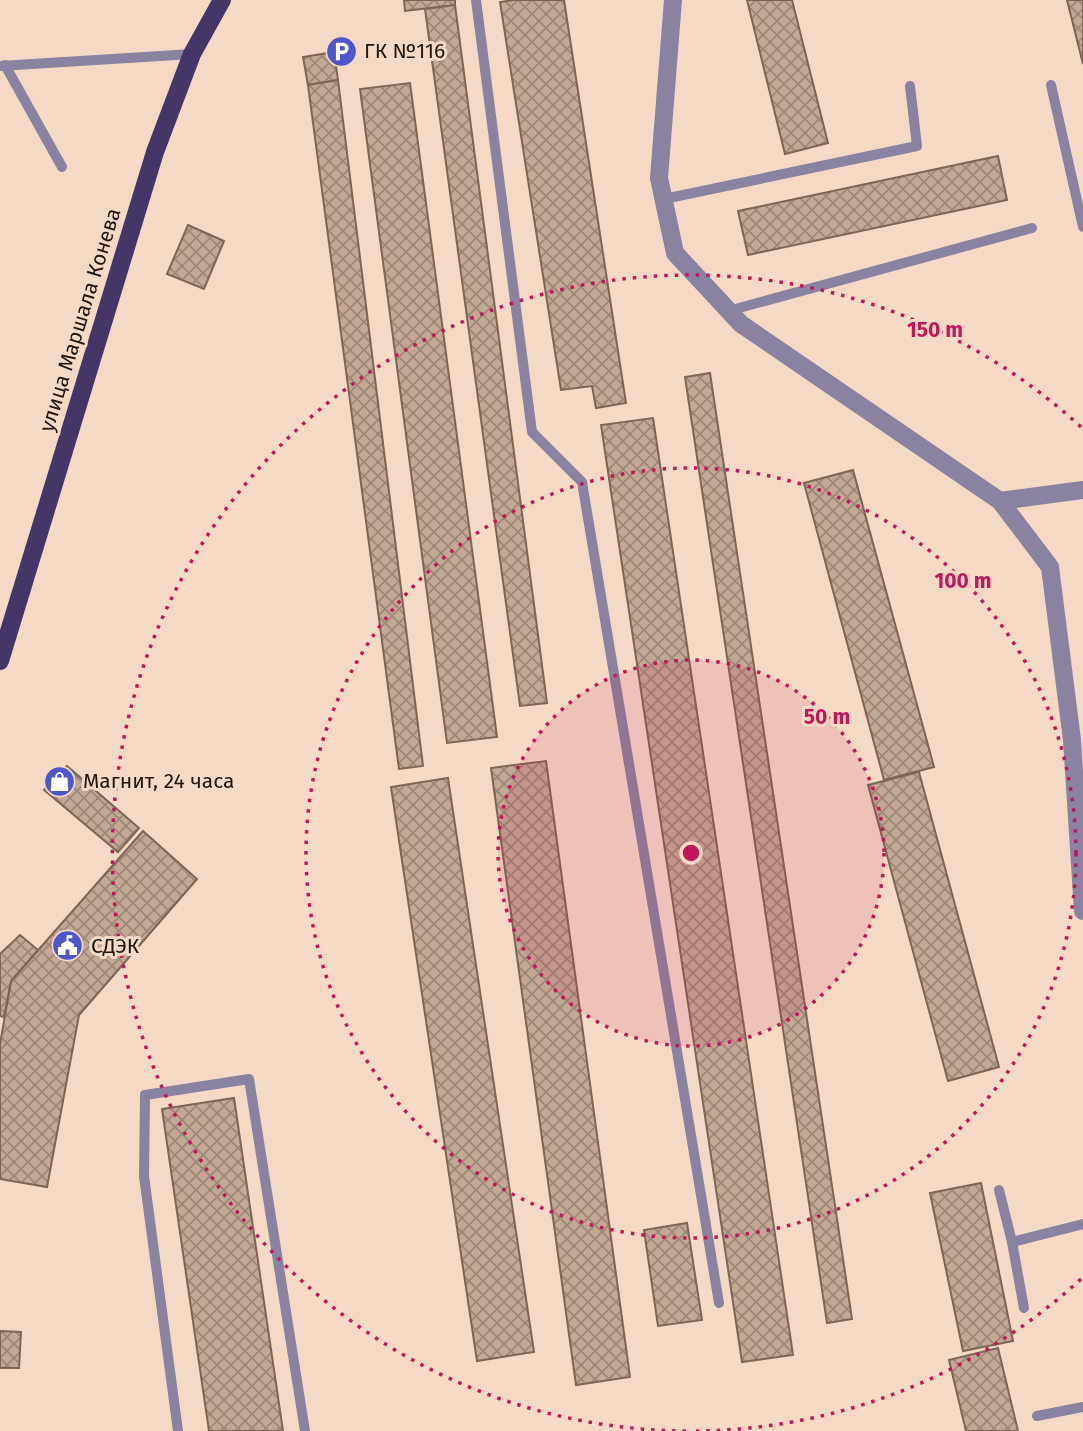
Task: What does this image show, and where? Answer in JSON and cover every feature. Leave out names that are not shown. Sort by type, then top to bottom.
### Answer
[{"type":"main road","name":"улица Маршала Конева","points":[[0,661],[155,152],[192,54],[222,0]]},
{"type":"street","points":[[673,0],[659,178],[675,253],[741,324],[1000,501],[1050,567],[1077,739],[1083,911]]},
{"type":"street","points":[[1000,501],[1083,490]]},
{"type":"lane","points":[[476,0],[532,432],[582,482],[719,1303]]},
{"type":"lane","points":[[62,167],[2,66],[192,54]]},
{"type":"lane","points":[[1051,85],[1083,227]]},
{"type":"lane","points":[[664,199],[917,146],[910,86]]},
{"type":"lane","points":[[728,311],[1032,228]]},
{"type":"lane","points":[[178,1431],[144,1176],[145,1095],[249,1079],[305,1431]]},
{"type":"lane","points":[[999,1190],[1024,1308]]},
{"type":"lane","points":[[1012,1242],[1083,1224]]},
{"type":"lane","points":[[1037,1416],[1083,1408]]},
{"type":"building","points":[[404,0],[455,0],[455,5],[405,11]]},
{"type":"building","points":[[564,0],[626,403],[596,408],[592,386],[561,390],[500,2]]},
{"type":"building","points":[[747,0],[792,0],[828,143],[785,154]]},
{"type":"building","points":[[1067,0],[1083,0],[1083,64]]},
{"type":"building","points":[[455,5],[547,703],[520,706],[425,9]]},
{"type":"building","points":[[334,52],[338,80],[308,85],[303,57]]},
{"type":"building","points":[[338,80],[423,766],[399,769],[308,85]]},
{"type":"building","points":[[410,83],[497,737],[447,743],[360,89]]},
{"type":"building","points":[[998,156],[1007,200],[748,255],[738,211]]},
{"type":"building","points":[[188,225],[224,241],[204,289],[167,274]]},
{"type":"building","points":[[710,373],[852,1319],[827,1323],[685,377]]},
{"type":"building","points":[[653,418],[793,1355],[742,1362],[601,425]]},
{"type":"building","points":[[853,470],[934,767],[884,780],[804,483]]},
{"type":"building","points":[[546,761],[630,1377],[576,1385],[491,768]]},
{"type":"building","points":[[67,766],[139,828],[118,852],[44,790]]},
{"type":"building","points":[[919,772],[999,1067],[948,1081],[868,785]]},
{"type":"building","points":[[448,778],[534,1352],[477,1361],[391,787]]},
{"type":"building","points":[[143,831],[197,879],[79,1015],[47,1187],[0,1179],[0,1044],[11,981]]},
{"type":"building","points":[[20,935],[38,950],[11,981],[4,1017],[0,1016],[0,954]]},
{"type":"building","points":[[234,1098],[283,1431],[209,1431],[162,1109]]},
{"type":"building","points":[[981,1183],[1013,1341],[963,1351],[930,1193]]},
{"type":"building","points":[[687,1223],[702,1320],[658,1326],[644,1230]]},
{"type":"building","points":[[0,1331],[21,1332],[19,1368],[0,1368]]},
{"type":"building","points":[[998,1348],[1018,1431],[966,1431],[949,1360]]},
{"type":"place","name":"ГК №116","points":[[341,51]]},
{"type":"place","name":"Магнит, 24 часа","points":[[60,781]]},
{"type":"place","name":"СДЭК","points":[[68,946]]}]
